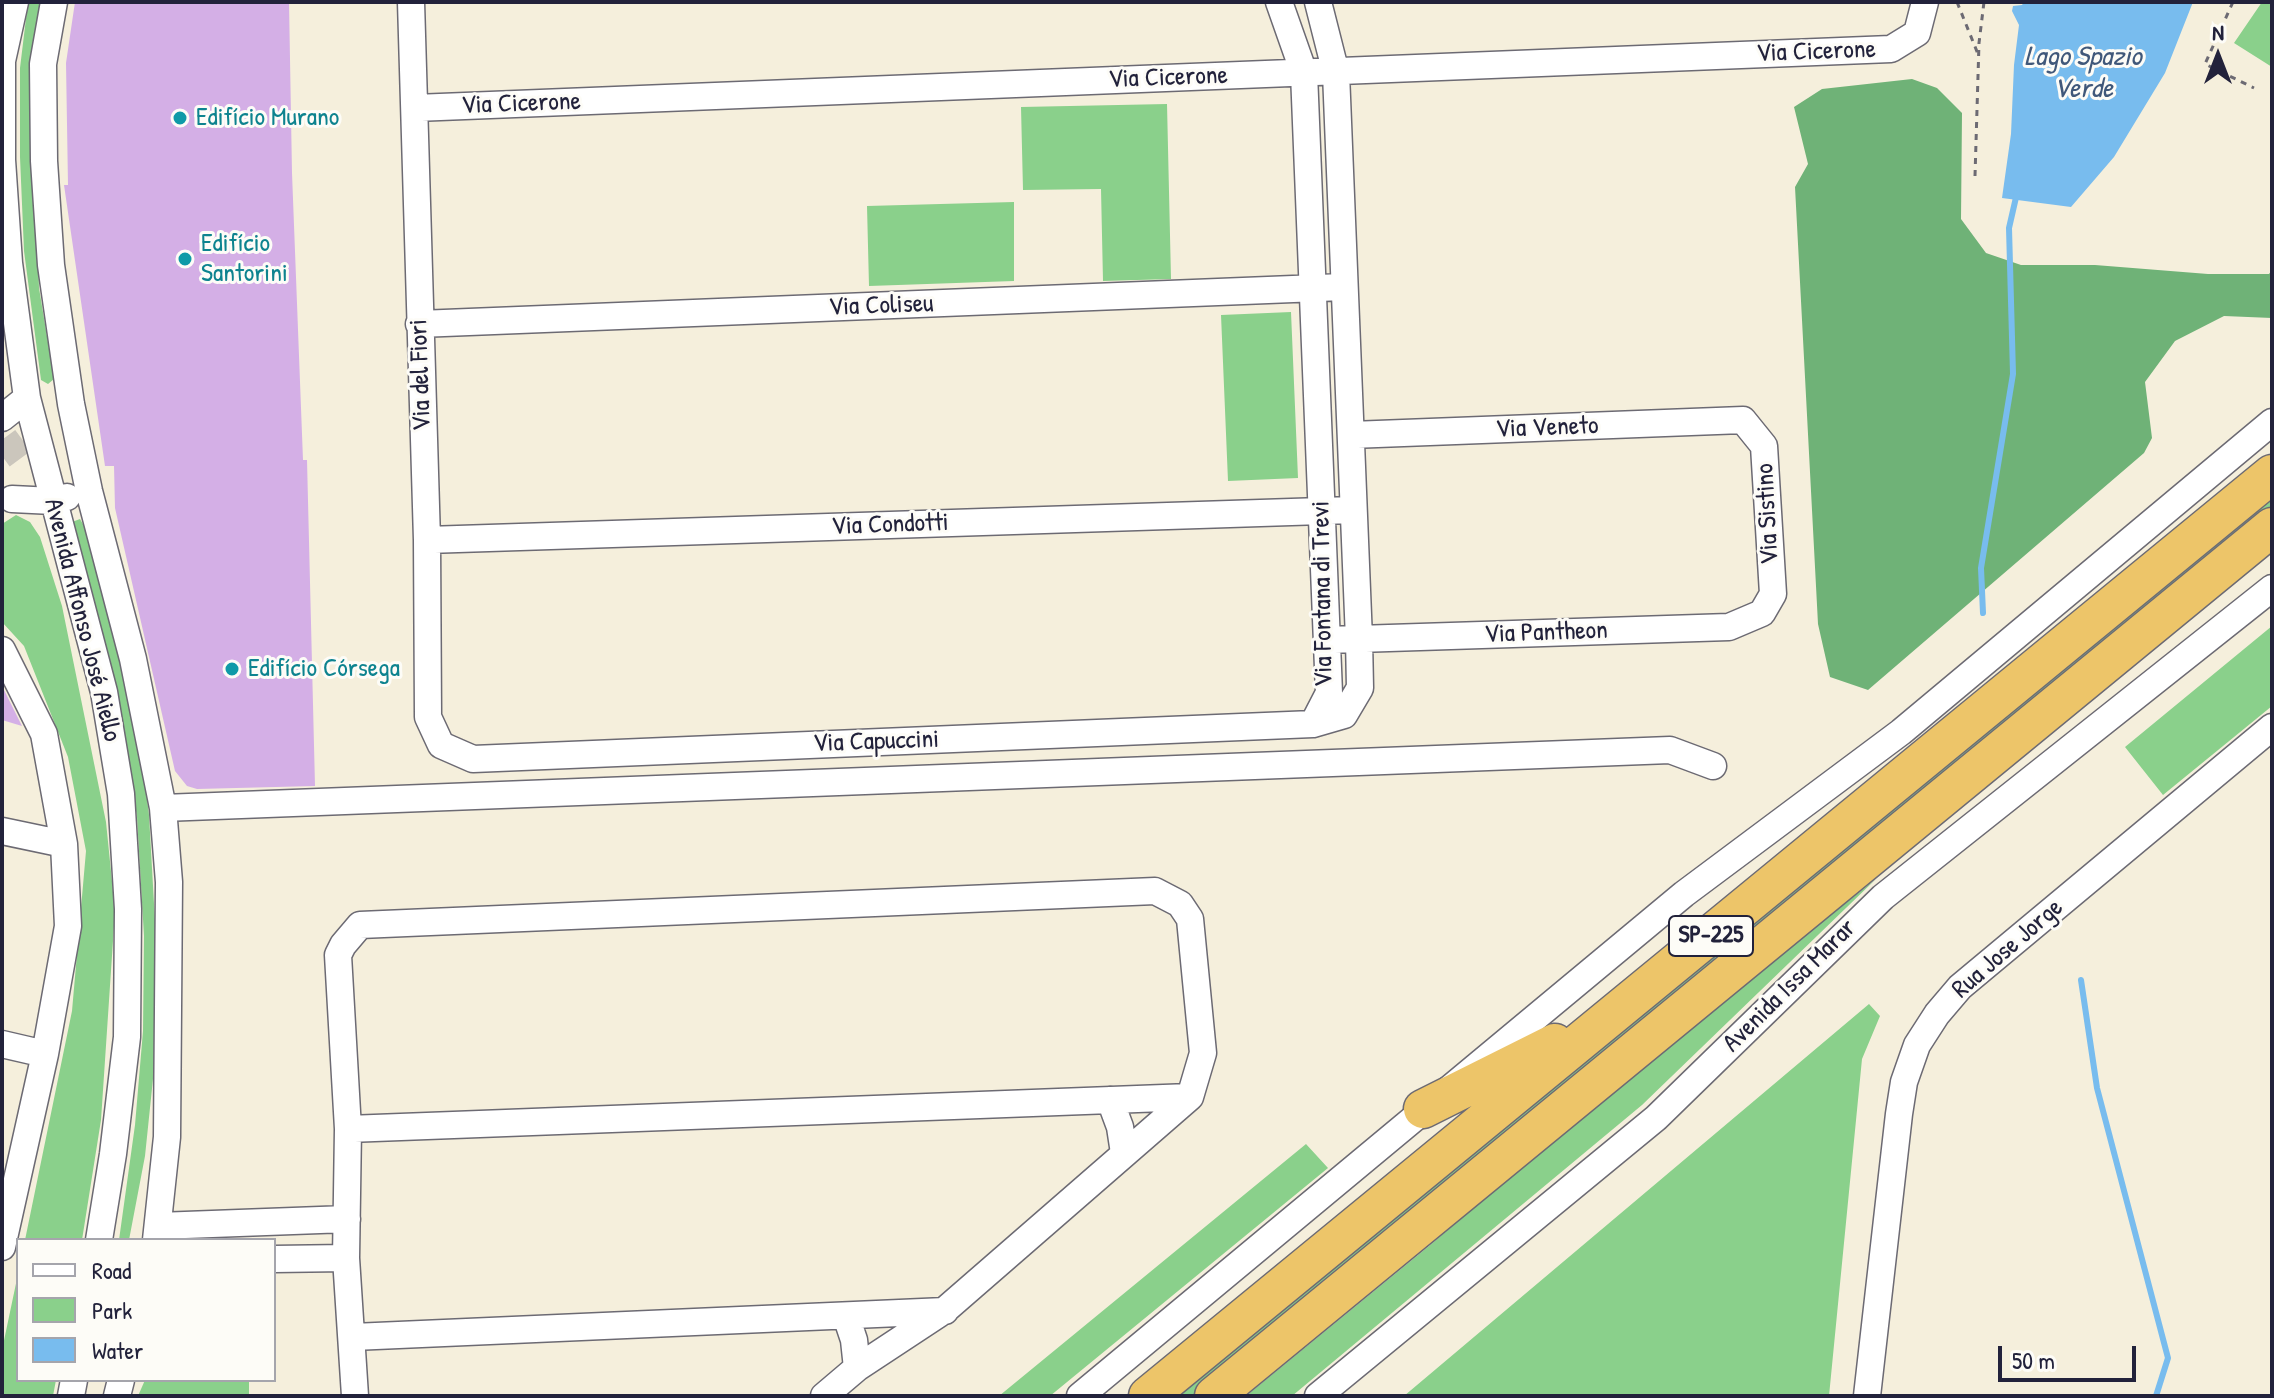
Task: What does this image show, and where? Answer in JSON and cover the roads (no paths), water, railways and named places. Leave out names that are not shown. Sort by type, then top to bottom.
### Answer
[{"type":"highway","name":"SP-225","points":[[1148,1396],[2272,474]]},
{"type":"highway","name":"SP-225","points":[[1214,1396],[2272,527]]},
{"type":"highway","points":[[1423,1109],[1615,1013]]},
{"type":"street","name":"Avenida Affonso José Aiello","points":[[15,2],[2,61],[2,160],[9,263],[27,398],[104,692],[122,808],[128,909],[127,1037],[99,1238]]},
{"type":"street","name":"Avenida Affonso José Aiello","points":[[54,2],[43,64],[44,161],[51,265],[71,404],[89,491],[133,659],[163,808],[169,882],[169,1023],[167,1137],[157,1233]]},
{"type":"street","name":"Via del Fiori","points":[[411,2],[427,540],[428,717],[441,745]]},
{"type":"street","name":"Via Fontana di Trevi","points":[[1279,2],[1304,73],[1329,693],[1313,724]]},
{"type":"street","name":"Via Fontana di Trevi","points":[[1313,724],[1344,715],[1360,688],[1336,73],[1318,2]]},
{"type":"street","name":"Via Cicerone","points":[[415,108],[1891,49],[1917,33],[1925,2]]},
{"type":"street","name":"Via Coliseu","points":[[419,324],[1343,287]]},
{"type":"street","points":[[2,418],[27,398]]},
{"type":"street","points":[[36,431],[71,404]]},
{"type":"street","name":"Via Veneto","points":[[1351,435],[1743,420]]},
{"type":"street","name":"Via Sistino","points":[[1743,420],[1764,446],[1773,594],[1762,613]]},
{"type":"street","points":[[1080,1396],[1684,894],[1901,732],[2272,422]]},
{"type":"street","points":[[12,499],[53,501],[89,491]]},
{"type":"street","name":"Via Condotti","points":[[427,540],[1353,510]]},
{"type":"street","name":"Avenida Issa Marar","points":[[1318,1396],[1656,1118],[1883,897],[2272,588]]},
{"type":"street","name":"Via Pantheon","points":[[1327,640],[1729,627],[1762,613]]},
{"type":"street","points":[[2,650],[44,734],[64,844],[68,926],[45,1054],[2,1247]]},
{"type":"street","name":"Via Capuccini","points":[[441,745],[473,759],[1313,724]]},
{"type":"street","name":"Rua Jose Jorge","points":[[1867,1396],[1899,1114],[1904,1082],[1917,1045],[1960,987],[2272,727]]},
{"type":"street","points":[[163,808],[1670,750],[1713,766]]},
{"type":"street","points":[[2,831],[64,844]]},
{"type":"street","points":[[355,1396],[346,1258],[348,1129],[338,955],[360,925],[1155,891],[1180,904],[1190,919],[1203,1053],[1190,1097],[945,1310],[857,1368],[824,1396]]},
{"type":"street","points":[[2,1044],[45,1054]]},
{"type":"street","points":[[348,1129],[1190,1097]]},
{"type":"street","points":[[1110,1100],[1120,1127],[1124,1153]]},
{"type":"street","points":[[157,1233],[347,1219]]},
{"type":"street","points":[[276,1259],[346,1258]]},
{"type":"street","points":[[353,1337],[945,1310]]},
{"type":"street","points":[[846,1316],[854,1340],[857,1368]]},
{"type":"water","name":"Lago Spazio Verde","points":[[2024,2],[2193,2],[2165,73],[2114,157],[2071,207],[2002,198],[2011,134],[2019,25],[2012,11],[2013,6]]},
{"type":"waterway","points":[[1983,613],[1981,568],[2013,374],[2009,228],[2017,193]]},
{"type":"waterway","points":[[2081,980],[2097,1088],[2168,1358],[2156,1396]]},
{"type":"tunnel","points":[[2,456],[36,431]]},
{"type":"place","name":"Edifício Murano","points":[[180,118]]},
{"type":"place","name":"Edifício Santorini","points":[[185,259]]},
{"type":"place","name":"Edifício Córsega","points":[[232,669]]}]
